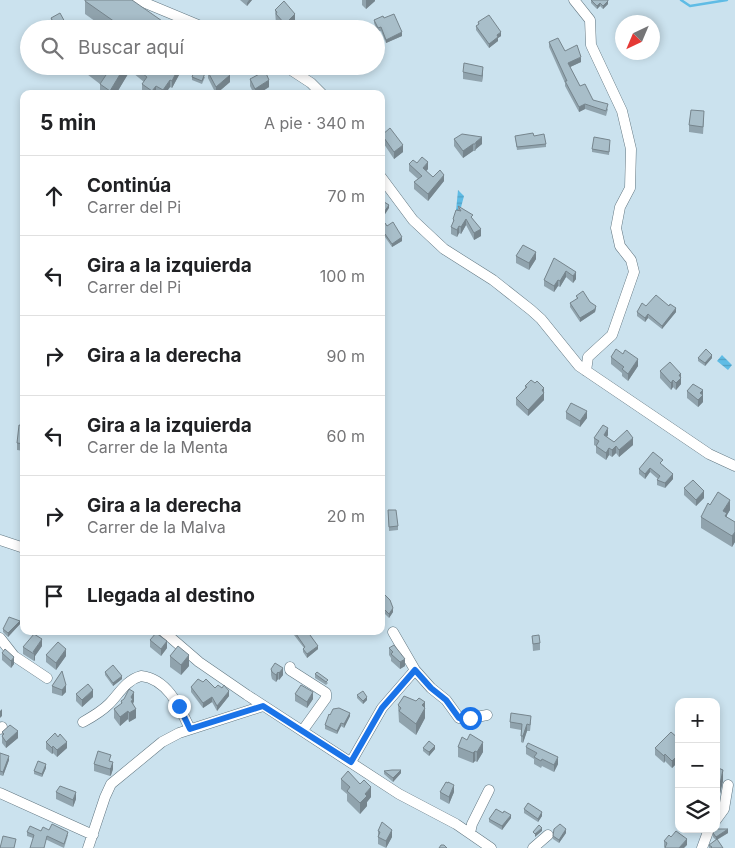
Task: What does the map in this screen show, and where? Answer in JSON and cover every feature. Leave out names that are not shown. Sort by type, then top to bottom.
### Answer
[{"type":"street","points":[[138,0],[186,20]]},
{"type":"street","points":[[574,0],[590,20],[591,45],[622,111],[631,150],[630,188],[620,208],[616,228],[620,246],[631,260],[634,272],[612,335],[588,357],[586,371]]},
{"type":"street","points":[[299,75],[318,90]]},
{"type":"street","points":[[385,183],[413,220],[444,249],[493,280],[541,319],[579,366],[709,454],[735,466]]},
{"type":"street","points":[[0,540],[20,547]]},
{"type":"street","points":[[393,632],[415,670],[431,688],[446,700],[459,718],[466,719],[487,715]]},
{"type":"street","points":[[168,635],[207,668],[263,706],[303,730],[399,794],[470,833],[491,848]]},
{"type":"street","points":[[0,638],[14,656],[47,678]]},
{"type":"street","points":[[290,667],[290,670],[297,676],[326,693],[326,698],[303,730]]},
{"type":"street","points":[[351,762],[382,708],[415,670]]},
{"type":"street","points":[[82,722],[97,714],[128,683],[141,676],[158,682],[170,693],[190,729]]},
{"type":"street","points":[[88,848],[94,835],[105,796],[115,780],[166,738],[263,706]]},
{"type":"street","points":[[720,814],[724,809],[728,785]]},
{"type":"street","points":[[470,833],[472,824],[489,790]]},
{"type":"street","points":[[0,793],[94,835]]},
{"type":"street","points":[[702,848],[708,833]]},
{"type":"street","points":[[533,848],[548,835]]},
{"type":"water","points":[[458,190],[464,196],[460,211],[456,211]]},
{"type":"water","points":[[722,355],[732,365],[728,370],[717,361]]},
{"type":"building","points":[[132,0],[161,20],[112,20],[85,1]]},
{"type":"building","points":[[591,0],[608,1],[603,6],[600,3],[597,6]]},
{"type":"building","points":[[284,1],[295,14],[289,20],[281,20],[275,10]]},
{"type":"building","points":[[60,13],[64,20],[52,20],[51,18]]},
{"type":"building","points":[[394,14],[402,32],[386,40],[385,20],[374,20],[383,16],[384,18]]},
{"type":"building","points":[[489,15],[501,32],[489,44],[476,26],[479,24],[478,22]]},
{"type":"building","points":[[558,38],[565,51],[577,45],[581,57],[568,63],[580,86],[585,84],[593,100],[608,104],[606,111],[585,104],[579,107],[565,81],[567,81],[549,42]]},
{"type":"building","points":[[464,63],[483,67],[482,76],[463,72]]},
{"type":"building","points":[[106,75],[120,75],[111,90],[100,84]]},
{"type":"building","points":[[144,75],[175,75],[163,90],[156,86],[151,90],[142,84],[147,77]]},
{"type":"building","points":[[193,75],[204,75],[202,81],[192,77]]},
{"type":"building","points":[[210,75],[230,75],[216,87]]},
{"type":"building","points":[[258,75],[267,75],[269,80],[255,89],[250,79]]},
{"type":"building","points":[[691,110],[704,111],[703,127],[689,125]]},
{"type":"building","points":[[390,128],[403,145],[394,152],[385,139],[385,132]]},
{"type":"building","points":[[533,133],[534,136],[544,134],[546,144],[517,147],[515,136]]},
{"type":"building","points":[[462,134],[482,137],[463,151],[454,139]]},
{"type":"building","points":[[594,137],[610,140],[609,152],[592,149]]},
{"type":"building","points":[[422,157],[428,162],[423,168],[433,177],[440,170],[444,175],[428,194],[414,182],[422,176],[409,164],[413,160],[417,163]]},
{"type":"building","points":[[385,202],[389,205],[385,211]]},
{"type":"building","points":[[458,206],[473,215],[471,217],[481,229],[474,233],[466,219],[457,230],[451,227],[456,210],[461,211]]},
{"type":"building","points":[[393,222],[402,237],[392,244],[385,234],[385,223],[387,226]]},
{"type":"building","points":[[523,245],[536,252],[529,263],[516,256]]},
{"type":"building","points":[[554,258],[576,272],[573,276],[566,271],[560,281],[558,280],[554,286],[544,280]]},
{"type":"building","points":[[583,291],[590,302],[596,306],[595,309],[580,318],[570,303],[578,298],[576,296]]},
{"type":"building","points":[[656,295],[669,306],[670,304],[676,308],[662,326],[648,314],[645,318],[637,312],[642,303],[646,306]]},
{"type":"building","points":[[616,349],[623,354],[625,350],[638,359],[628,374],[622,369],[624,367],[611,357]]},
{"type":"building","points":[[706,349],[712,355],[705,363],[698,358]]},
{"type":"building","points":[[670,362],[681,374],[679,375],[681,378],[676,383],[673,380],[671,383],[660,371]]},
{"type":"building","points":[[531,380],[535,383],[537,381],[544,388],[542,390],[544,393],[528,410],[516,398]]},
{"type":"building","points":[[693,384],[703,390],[700,393],[703,395],[698,400],[687,391]]},
{"type":"building","points":[[571,403],[587,411],[580,421],[566,412]]},
{"type":"building","points":[[19,425],[20,443],[17,443]]},
{"type":"building","points":[[603,425],[608,428],[604,435],[614,442],[627,430],[633,438],[619,450],[616,446],[612,450],[609,448],[606,453],[596,446],[599,441],[594,438]]},
{"type":"building","points":[[653,452],[663,460],[660,463],[673,474],[665,483],[657,480],[660,476],[650,468],[645,474],[639,469]]},
{"type":"building","points":[[693,480],[704,491],[696,500],[684,488]]},
{"type":"building","points":[[718,492],[730,500],[723,511],[727,513],[725,516],[735,522],[735,532],[732,536],[701,517],[708,503],[710,505]]},
{"type":"building","points":[[388,510],[396,510],[398,526],[389,527]]},
{"type":"building","points":[[385,595],[390,600],[393,608],[389,614],[385,610]]},
{"type":"building","points":[[9,617],[20,621],[8,633],[3,629]]},
{"type":"building","points":[[33,635],[42,639],[33,652],[34,654],[23,647]]},
{"type":"building","points":[[154,635],[159,635],[167,641],[161,649],[150,640]]},
{"type":"building","points":[[297,635],[310,635],[318,646],[307,654],[303,649],[305,647]]},
{"type":"building","points":[[539,635],[540,643],[533,644],[532,636]]},
{"type":"building","points":[[58,642],[66,649],[56,663],[46,655]]},
{"type":"building","points":[[394,645],[405,659],[400,662],[391,654],[393,652],[389,648]]},
{"type":"building","points":[[178,646],[189,655],[181,665],[170,656]]},
{"type":"building","points":[[5,649],[14,657],[11,661],[2,653]]},
{"type":"building","points":[[275,663],[283,668],[276,675],[271,669]]},
{"type":"building","points":[[113,665],[122,676],[113,683],[105,672]]},
{"type":"building","points":[[62,671],[66,685],[62,690],[52,686]]},
{"type":"building","points":[[317,672],[328,680],[326,682],[315,674]]},
{"type":"building","points":[[198,679],[203,682],[206,679],[215,688],[218,685],[222,688],[224,685],[229,691],[217,706],[212,697],[203,703],[191,687]]},
{"type":"building","points":[[88,684],[93,690],[82,700],[76,694]]},
{"type":"building","points":[[301,685],[313,692],[307,702],[295,694]]},
{"type":"building","points":[[129,689],[134,692],[131,697],[133,700],[131,701],[136,709],[129,713],[128,711],[120,717],[114,709],[122,703],[121,701]]},
{"type":"building","points":[[363,691],[367,697],[363,701],[357,695]]},
{"type":"building","points":[[404,696],[416,701],[419,698],[425,702],[422,705],[425,708],[416,724],[399,711],[401,708],[398,705]]},
{"type":"building","points":[[339,708],[350,713],[344,724],[341,723],[337,731],[325,725],[333,709]]},
{"type":"building","points":[[511,713],[531,716],[530,725],[527,724],[523,736],[521,736],[522,724],[510,722]]},
{"type":"building","points":[[10,725],[18,731],[6,742],[2,732]]},
{"type":"building","points":[[671,732],[675,736],[675,758],[672,761],[655,748]]},
{"type":"building","points":[[55,733],[58,737],[60,734],[67,742],[57,750],[46,742]]},
{"type":"building","points":[[470,734],[483,742],[477,752],[473,753],[458,747],[462,737],[467,740]]},
{"type":"building","points":[[429,741],[435,746],[429,752],[423,748]]},
{"type":"building","points":[[528,743],[558,757],[554,765],[534,757],[537,753],[526,747]]},
{"type":"building","points":[[98,751],[111,755],[109,761],[113,762],[110,769],[94,764]]},
{"type":"building","points":[[0,753],[9,756],[3,772],[0,771]]},
{"type":"building","points":[[38,761],[46,764],[42,774],[34,771]]},
{"type":"building","points":[[720,769],[723,770],[720,784]]},
{"type":"building","points":[[401,770],[393,778],[384,771]]},
{"type":"building","points":[[348,771],[360,784],[364,780],[371,787],[365,794],[367,796],[360,803],[347,791],[350,787],[341,779]]},
{"type":"building","points":[[446,782],[454,785],[449,797],[440,792]]},
{"type":"building","points":[[60,786],[76,792],[73,800],[56,792]]},
{"type":"building","points":[[528,803],[542,812],[538,819],[524,809]]},
{"type":"building","points":[[496,809],[511,815],[502,826],[489,819]]},
{"type":"building","points":[[382,822],[392,830],[386,841],[378,837],[380,832],[378,831]]},
{"type":"building","points":[[52,824],[68,832],[64,844],[47,836],[44,848],[30,848],[34,835],[27,832],[30,826],[41,831],[43,827],[49,830]]},
{"type":"building","points":[[560,824],[566,829],[559,840],[553,836],[554,829]]},
{"type":"building","points":[[539,825],[542,828],[535,834],[533,832]]},
{"type":"building","points":[[720,829],[728,829],[716,837],[713,833],[720,833]]},
{"type":"building","points":[[675,832],[687,839],[679,848],[665,848],[667,843],[664,841],[669,835],[671,837]]},
{"type":"building","points":[[3,836],[16,839],[14,848],[0,848]]},
{"type":"building","points":[[717,839],[723,848],[711,848],[709,845]]},
{"type":"building","points":[[441,845],[444,845],[447,848],[439,848]]},
{"type":"waterway","points":[[681,0],[690,6],[727,0]]},
{"type":"route","points":[[179,706],[190,729],[263,706],[351,762],[382,708],[415,670],[431,688],[446,700],[459,718],[470,718]]}]
